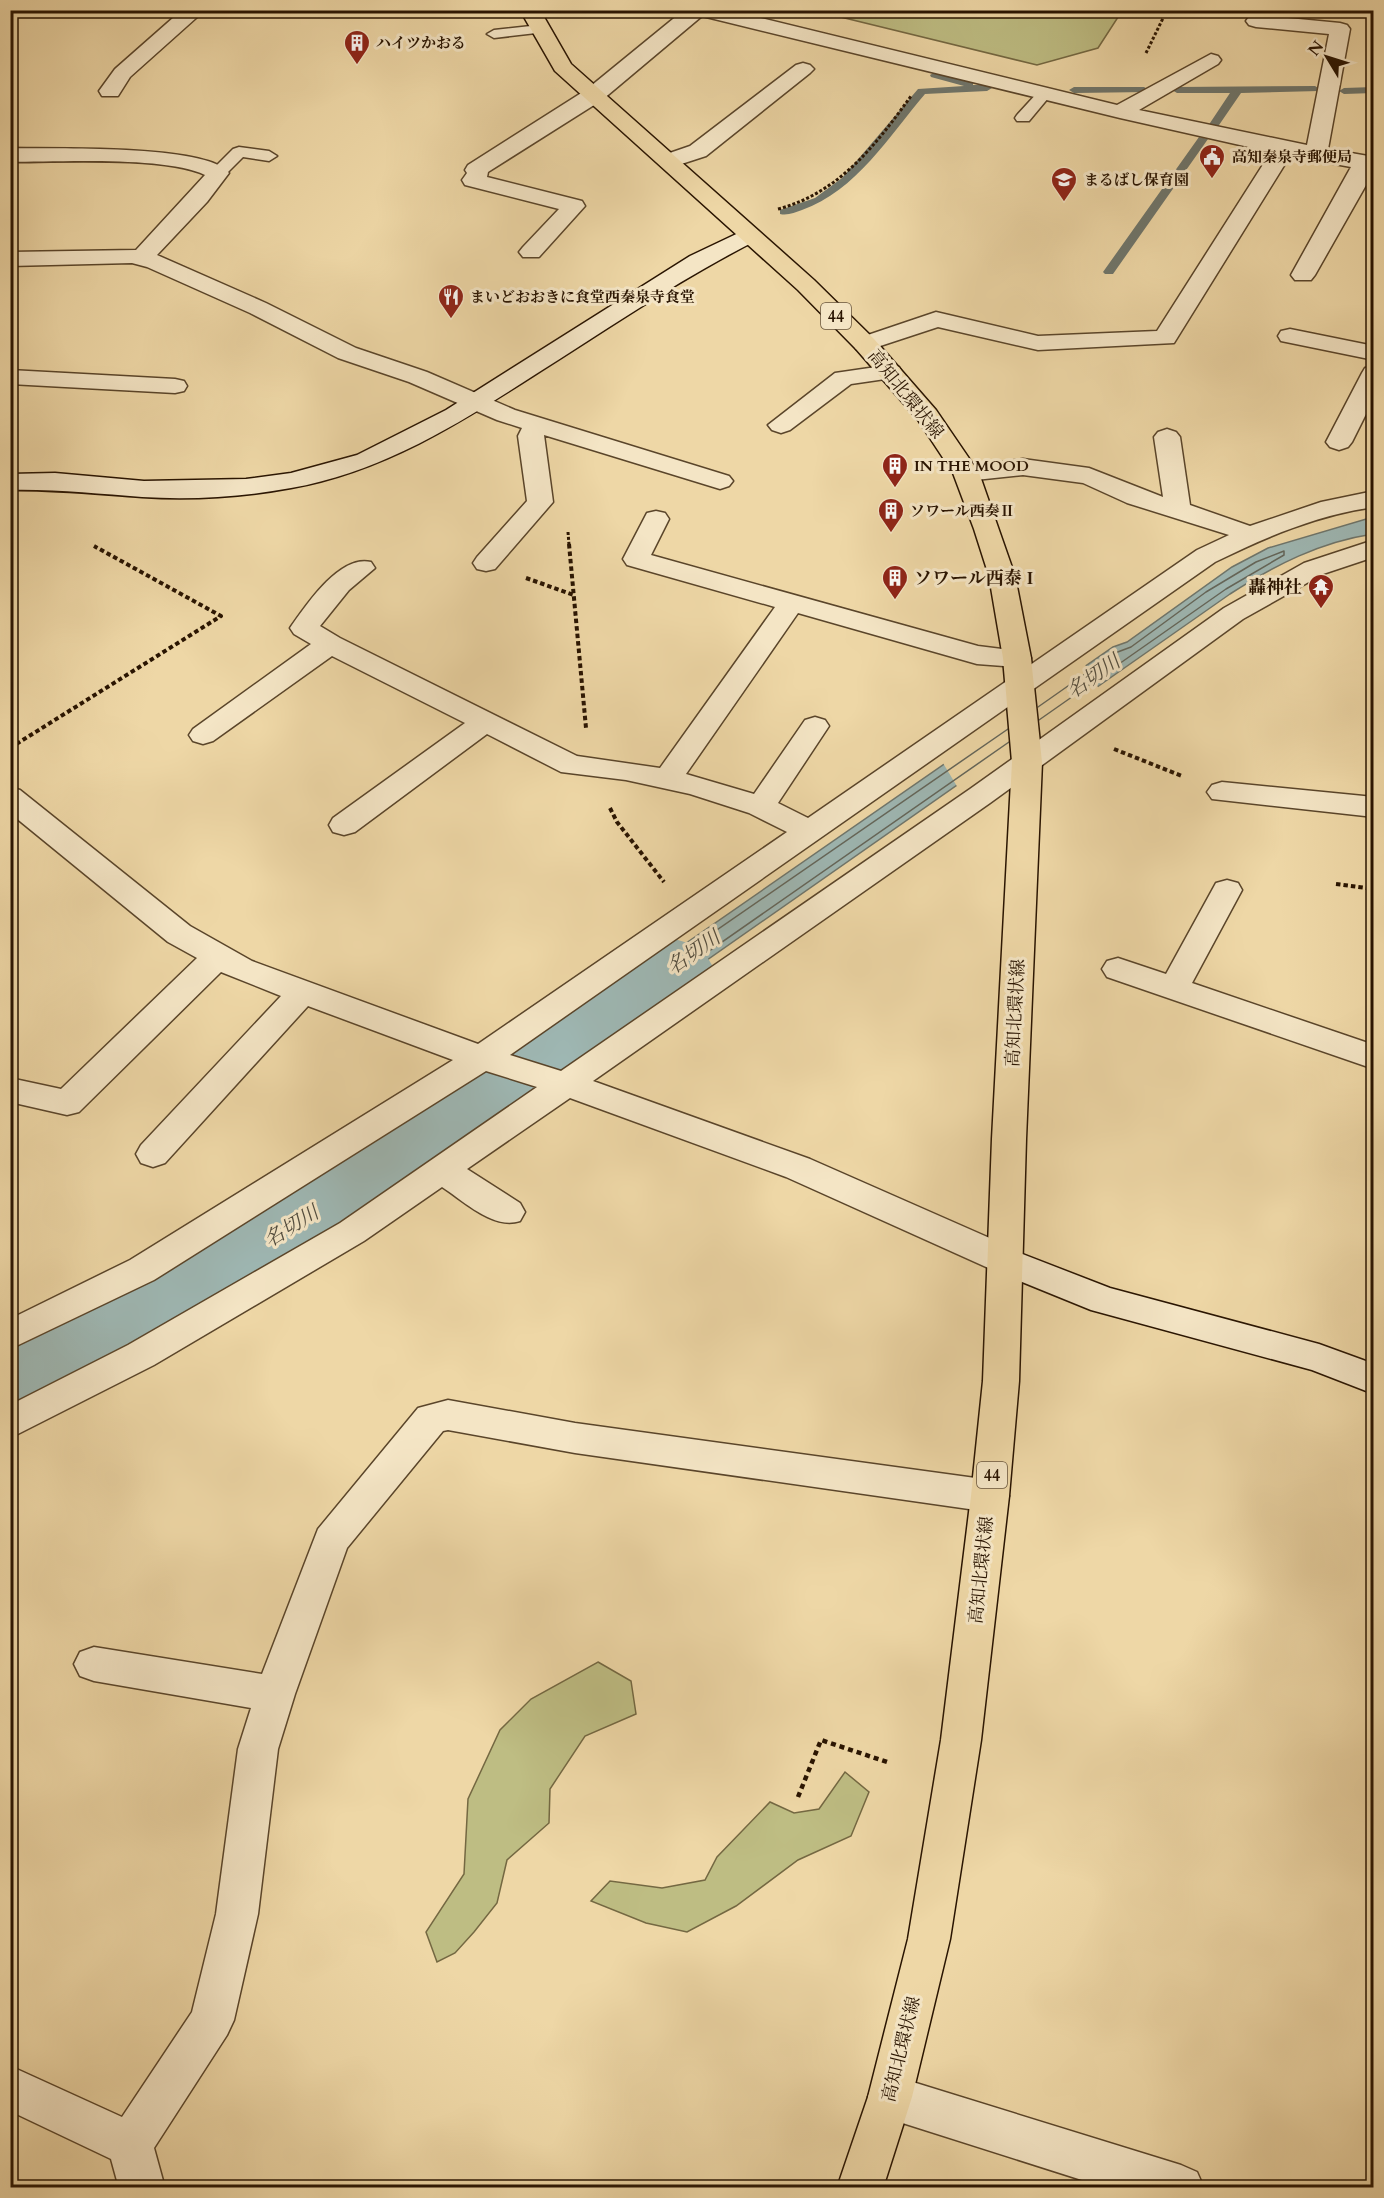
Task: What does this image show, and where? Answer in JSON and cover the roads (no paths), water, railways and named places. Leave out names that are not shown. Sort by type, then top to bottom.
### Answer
[{"type":"main road","name":"高知北環状線","points":[[535,20],[562,67],[806,285],[865,344],[927,415],[966,473],[1002,576],[1019,679],[1027,756],[1009,1139],[1007,1261],[1001,1381],[990,1496],[961,1740],[929,1939],[890,2097],[860,2187]]},
{"type":"street","points":[[110,91],[122,73],[195,10]]},
{"type":"street","points":[[531,252],[574,206],[473,180],[478,173],[476,170],[594,95],[699,10],[1120,112],[1284,148],[1370,163],[1303,275]]},
{"type":"street","points":[[1256,21],[1340,29],[1316,153]]},
{"type":"street","points":[[1120,112],[1211,60]]},
{"type":"street","points":[[669,161],[698,151],[803,69]]},
{"type":"street","points":[[865,344],[936,319],[1038,344],[1165,338],[1284,148]]},
{"type":"street","points":[[10,155],[158,160],[200,165],[218,173],[199,197],[141,259]]},
{"type":"street","points":[[10,482],[55,481],[144,489],[246,487],[293,480],[366,460],[455,415],[698,261],[749,235]]},
{"type":"street","points":[[10,259],[98,256],[141,259],[178,271],[308,328],[347,353],[418,377],[536,426],[720,481]]},
{"type":"street","points":[[1290,336],[1374,352]]},
{"type":"street","points":[[781,425],[844,378],[890,372]]},
{"type":"street","points":[[1339,442],[1374,373]]},
{"type":"street","points":[[10,377],[175,386]]},
{"type":"street","points":[[486,563],[540,501],[531,436],[536,426]]},
{"type":"street","points":[[1167,437],[1178,511]]},
{"type":"street","points":[[966,473],[1023,467],[1089,476],[1178,511],[1236,528],[1248,536]]},
{"type":"street","points":[[10,1335],[142,1270],[490,1060],[688,914],[1019,679],[1206,556],[1248,536],[1324,509],[1374,499]]},
{"type":"street","points":[[656,519],[636,559],[977,655],[1019,679]]},
{"type":"street","points":[[10,1422],[141,1355],[352,1232],[442,1170],[560,1082],[1259,595],[1322,564],[1374,548]]},
{"type":"street","points":[[362,568],[339,584],[304,628],[330,644],[571,765],[609,767],[667,780],[760,807],[808,831]]},
{"type":"street","points":[[667,780],[791,604]]},
{"type":"street","points":[[203,735],[330,644]]},
{"type":"street","points":[[345,825],[484,723]]},
{"type":"street","points":[[760,807],[815,726]]},
{"type":"street","points":[[1222,792],[1374,807]]},
{"type":"street","points":[[10,797],[179,934],[241,969],[490,1060],[560,1082],[798,1168],[1007,1261],[1103,1300],[1319,1358],[1374,1380]]},
{"type":"street","points":[[1174,987],[1227,890]]},
{"type":"street","points":[[10,1090],[67,1103],[218,956]]},
{"type":"street","points":[[1118,969],[1374,1057]]},
{"type":"street","points":[[153,1154],[303,992]]},
{"type":"street","points":[[442,1170],[508,1212]]},
{"type":"street","points":[[129,2144],[212,2020],[237,1914],[258,1749],[275,1694],[331,1540],[431,1419],[447,1415],[575,1438],[990,1496]]},
{"type":"street","points":[[94,1664],[275,1694]]},
{"type":"street","points":[[10,2088],[129,2144],[142,2187]]},
{"type":"street","points":[[890,2097],[1181,2187]]},
{"type":"lane","points":[[494,34],[535,20]]},
{"type":"lane","points":[[1023,118],[1044,94]]},
{"type":"lane","points":[[218,173],[238,152],[269,156]]},
{"type":"water","points":[[1373,517],[1373,534],[1335,543],[1298,556],[1230,594],[570,1056],[542,1043],[1113,647],[1127,642],[1232,567],[1268,548]]},
{"type":"waterway","points":[[935,75],[969,84]]},
{"type":"waterway","points":[[784,212],[819,200],[846,180],[922,91],[987,88]]},
{"type":"waterway","points":[[1238,90],[1315,89]]},
{"type":"waterway","points":[[1074,90],[1144,90]]},
{"type":"waterway","points":[[1177,90],[1238,90]]},
{"type":"waterway","points":[[1213,126],[1238,90]]},
{"type":"waterway","points":[[1344,91],[1374,90]]},
{"type":"waterway","points":[[1109,272],[1203,139]]},
{"type":"waterway","name":"名切川","points":[[10,1382],[144,1317],[317,1210],[668,970]]},
{"type":"place","name":"ハイツかおる","points":[[357,66]]},
{"type":"place","name":"高知秦泉寺郵便局","points":[[1212,180]]},
{"type":"place","name":"まるばし保育園","points":[[1064,203]]},
{"type":"place","name":"まいどおおきに食堂西秦泉寺食堂","points":[[451,320]]},
{"type":"place","name":"IN THE MOOD","points":[[895,489]]},
{"type":"place","name":"ソワール西奏Ⅱ","points":[[891,534]]},
{"type":"place","name":"ソワール西泰 I","points":[[895,601]]},
{"type":"place","name":"轟神社","points":[[1321,610]]}]
